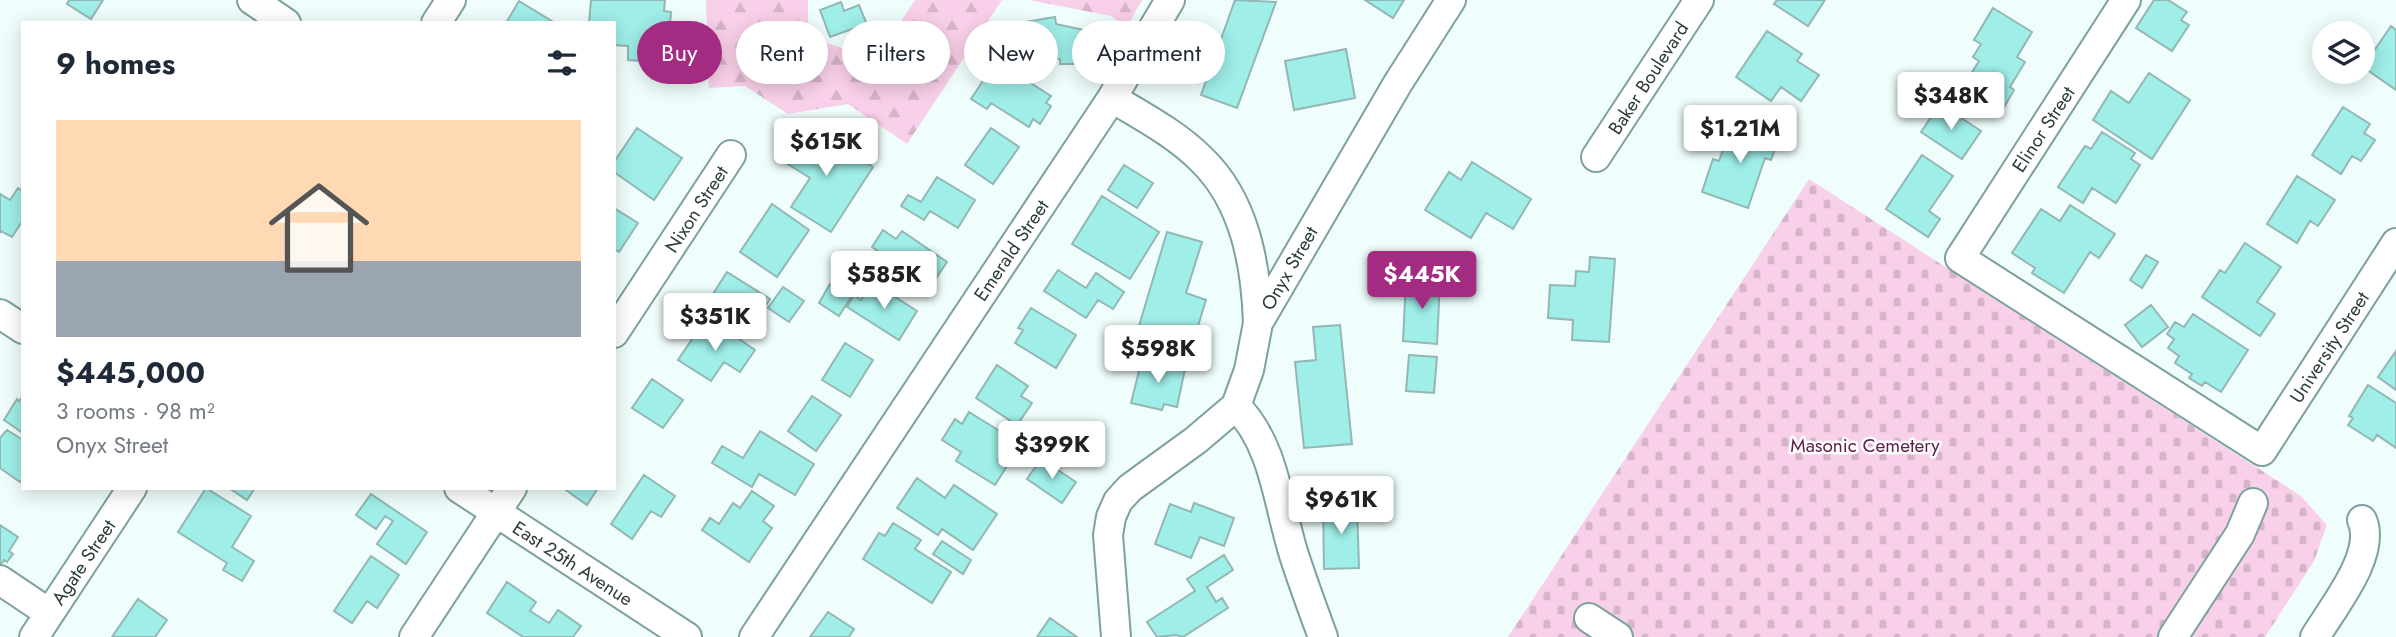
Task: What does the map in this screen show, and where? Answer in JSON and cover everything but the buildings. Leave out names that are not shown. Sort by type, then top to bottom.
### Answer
[{"type":"street","points":[[252,0],[283,21]]},
{"type":"street","points":[[437,21],[451,0]]},
{"type":"street","name":"Emerald Street","points":[[754,637],[1112,98],[1170,0]]},
{"type":"street","name":"Onyx Street","points":[[1116,637],[1108,536],[1111,517],[1118,501],[1130,488],[1196,440],[1236,406],[1249,370],[1258,323],[1391,95],[1451,0]]},
{"type":"street","name":"Baker Boulevard","points":[[1597,157],[1699,0]]},
{"type":"street","name":"Elinor Street","points":[[2126,0],[1960,258],[2262,451]]},
{"type":"street","points":[[1112,98],[1181,142],[1214,172],[1231,202],[1247,241],[1256,286],[1258,323]]},
{"type":"street","name":"Nixon Street","points":[[616,330],[731,155]]},
{"type":"street","name":"University Street","points":[[2262,451],[2396,243]]},
{"type":"street","points":[[0,314],[21,328]]},
{"type":"street","points":[[1236,406],[1258,436],[1272,471],[1294,554],[1323,637]]},
{"type":"street","name":"Agate Street","points":[[34,637],[131,490]]},
{"type":"street","name":"East 25th Avenue","points":[[462,490],[687,637]]},
{"type":"street","points":[[414,637],[511,490]]},
{"type":"street","points":[[2173,637],[2240,534],[2253,503]]},
{"type":"street","points":[[2315,637],[2360,562],[2366,538],[2362,520]]},
{"type":"street","points":[[0,580],[49,612]]},
{"type":"street","points":[[1589,618],[1619,637]]},
{"type":"green space","points":[[706,0],[808,0],[808,21],[736,21],[736,84],[828,84],[828,43],[842,48],[842,84],[947,84],[907,144],[848,104],[788,114],[745,86],[709,88],[709,84],[722,84],[722,21],[707,21]]},
{"type":"green space","points":[[915,0],[1002,0],[988,21],[964,21],[964,58],[950,79],[950,21],[901,21]]},
{"type":"green space","points":[[1029,0],[1142,0],[1130,21],[1118,21],[1111,16]]},
{"type":"green space","name":"Masonic Cemetery","points":[[1809,179],[2301,496],[2327,525],[2314,561],[2265,637],[1508,637]]}]
